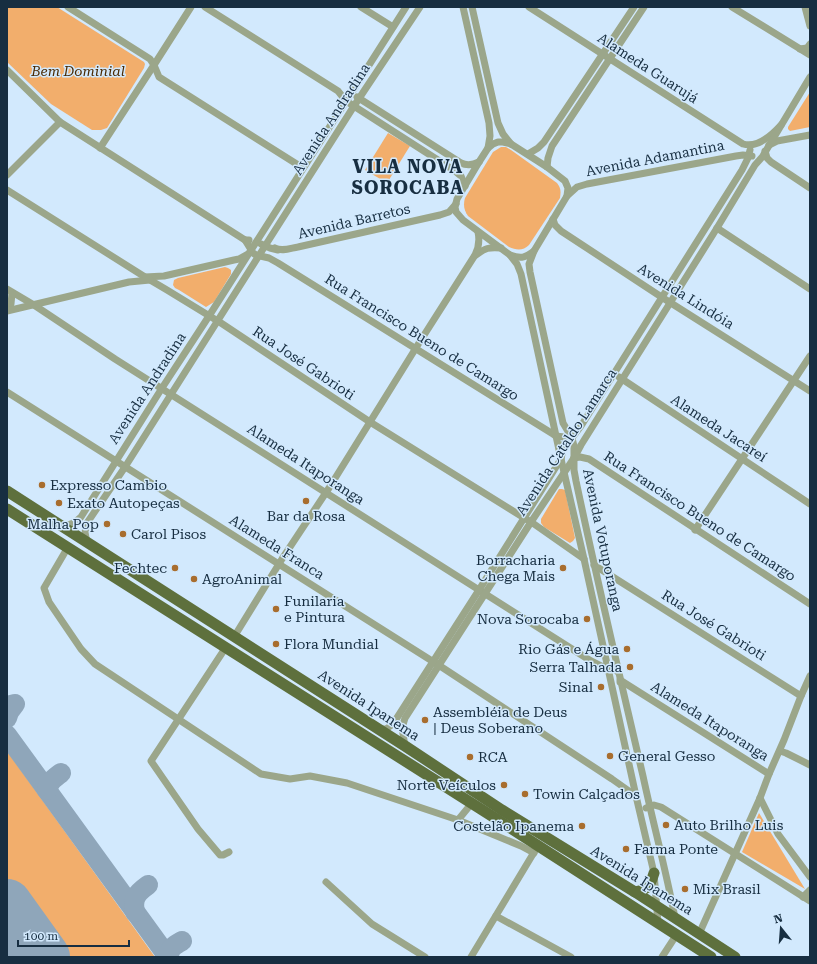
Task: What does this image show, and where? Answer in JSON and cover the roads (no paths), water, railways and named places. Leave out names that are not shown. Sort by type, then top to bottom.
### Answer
[{"type":"main road","name":"Avenida Ipanema","points":[[7,491],[379,729],[502,810],[635,892],[735,957]]},
{"type":"main road","name":"Avenida Ipanema","points":[[7,509],[472,803],[536,850],[677,934],[711,957]]},
{"type":"main road","points":[[635,892],[645,890],[651,883],[654,873]]},
{"type":"street","points":[[68,7],[150,59],[159,77],[303,168]]},
{"type":"street","points":[[100,148],[191,7]]},
{"type":"street","points":[[205,7],[338,91],[346,101],[455,171],[463,179],[465,186]]},
{"type":"street","points":[[361,7],[393,27]]},
{"type":"street","name":"Avenida Andradina","points":[[56,523],[66,525],[74,523],[81,517],[406,7]]},
{"type":"street","name":"Avenida Andradina","points":[[88,544],[85,533],[87,523],[125,467],[354,106],[420,7]]},
{"type":"street","points":[[463,7],[489,123],[490,136],[488,148]]},
{"type":"street","points":[[472,7],[498,123],[503,134],[511,144]]},
{"type":"street","name":"Alameda Guarujá","points":[[529,7],[742,144],[749,145],[751,152]]},
{"type":"street","points":[[528,154],[544,142],[634,7]]},
{"type":"street","points":[[547,167],[552,146],[644,7]]},
{"type":"street","points":[[732,7],[810,55]]},
{"type":"street","points":[[805,7],[810,26]]},
{"type":"street","points":[[800,49],[807,48],[810,44]]},
{"type":"street","points":[[7,70],[60,122],[245,240],[256,242],[265,246]]},
{"type":"street","name":"Avenida Cataldo Lamarca","points":[[405,746],[402,728],[405,718],[440,666],[482,592],[564,463],[574,458],[670,302],[718,228],[810,77]]},
{"type":"street","points":[[338,91],[351,94],[460,163],[467,165],[479,162]]},
{"type":"street","points":[[7,175],[60,122]]},
{"type":"street","name":"Avenida Cataldo Lamarca","points":[[527,520],[555,487],[564,473],[564,444],[572,438],[581,426],[738,176],[751,152],[781,125]]},
{"type":"street","points":[[810,135],[777,141],[765,152],[758,159],[754,158],[751,152],[757,144],[762,145],[765,152],[767,158],[771,162],[810,188]]},
{"type":"street","points":[[510,255],[517,258],[528,256],[534,251],[567,196],[568,188],[565,181],[528,154],[511,144],[498,142],[488,148],[457,198],[456,212],[478,232],[510,255],[517,264],[521,274],[556,436],[564,463]]},
{"type":"street","name":"Avenida Adamantina","points":[[567,196],[577,187],[587,184],[751,152]]},
{"type":"street","name":"Rua José Gabrioti","points":[[7,190],[147,279],[218,321],[370,422],[527,520],[584,559]]},
{"type":"street","name":"Avenida Barretos","points":[[265,246],[278,250],[289,249],[445,213],[451,210],[456,204]]},
{"type":"street","name":"Avenida Lindóia","points":[[553,219],[555,225],[561,231],[662,298],[810,390]]},
{"type":"street","points":[[718,228],[810,289]]},
{"type":"street","points":[[234,637],[475,255],[480,239],[478,232]]},
{"type":"street","points":[[270,239],[272,245],[278,250]]},
{"type":"street","points":[[245,240],[250,252],[259,255]]},
{"type":"street","points":[[475,255],[488,248],[501,248]]},
{"type":"street","points":[[281,265],[280,258],[282,253],[284,250],[289,249]]},
{"type":"street","name":"Avenida Votuporanga","points":[[534,251],[529,264],[530,272],[563,423],[572,438],[574,446],[574,473],[598,585],[670,890],[675,918]]},
{"type":"street","points":[[7,311],[129,282],[234,260],[250,252]]},
{"type":"street","name":"Rua Francisco Bueno de Camargo","points":[[259,255],[269,258],[281,265],[556,436],[572,438]]},
{"type":"street","points":[[167,290],[168,279],[171,274]]},
{"type":"street","points":[[7,308],[10,304],[10,291]]},
{"type":"street","name":"Alameda Itaporanga","points":[[10,291],[50,315],[115,359],[591,661],[610,676]]},
{"type":"street","points":[[50,315],[47,310],[49,303],[53,301]]},
{"type":"street","points":[[696,530],[810,356]]},
{"type":"street","name":"Alameda Jacareí","points":[[614,374],[810,504]]},
{"type":"street","name":"Alameda Franca","points":[[7,392],[440,666],[630,790],[636,796]]},
{"type":"street","points":[[541,427],[549,424],[552,416]]},
{"type":"street","name":"Avenida Cataldo Lamarca","points":[[565,427],[571,430],[581,426]]},
{"type":"street","name":"Rua Francisco Bueno de Camargo","points":[[574,458],[584,457],[591,460],[810,604]]},
{"type":"street","points":[[574,473],[576,466],[580,461],[591,460]]},
{"type":"street","name":"Avenida Votuporanga","points":[[564,473],[605,649],[654,873],[658,923]]},
{"type":"street","points":[[555,487],[558,484],[564,484],[568,488]]},
{"type":"street","points":[[68,547],[44,588],[49,602],[81,649],[95,664],[261,774],[290,778],[310,776],[347,783],[458,820],[521,846],[536,850],[471,957]]},
{"type":"street","name":"Rua José Gabrioti","points":[[594,565],[801,696]]},
{"type":"street","points":[[598,585],[602,578],[608,576],[613,577]]},
{"type":"street","name":"Avenida Cataldo Lamarca","points":[[379,729],[386,729],[393,724],[432,662],[482,592]]},
{"type":"street","points":[[226,647],[151,761],[198,829],[220,855],[229,852]]},
{"type":"street","points":[[591,661],[596,660],[605,649]]},
{"type":"street","points":[[618,672],[614,670],[610,676],[616,685],[620,683],[620,680]]},
{"type":"street","points":[[699,934],[760,798],[810,676]]},
{"type":"street","name":"Alameda Itaporanga","points":[[620,680],[769,774]]},
{"type":"street","name":"Alameda Itaporanga","points":[[624,698],[631,690],[637,690]]},
{"type":"street","points":[[780,751],[786,752],[810,765]]},
{"type":"street","points":[[612,779],[625,779],[631,771]]},
{"type":"street","points":[[760,798],[778,834],[810,877]]},
{"type":"street","points":[[458,820],[472,803]]},
{"type":"street","points":[[640,813],[649,806],[656,805],[661,807],[807,899],[810,890]]},
{"type":"street","points":[[326,882],[372,924],[425,957]]},
{"type":"street","points":[[496,916],[571,957]]},
{"type":"street","points":[[662,957],[677,934]]},
{"type":"place","name":"Expresso Cambio","points":[[42,485]]},
{"type":"place","name":"Bar da Rosa","points":[[306,501]]},
{"type":"place","name":"Exato Autopeças","points":[[59,503]]},
{"type":"place","name":"Malha Pop","points":[[107,524]]},
{"type":"place","name":"Carol Pisos","points":[[123,534]]},
{"type":"place","name":"Fechtec","points":[[175,568]]},
{"type":"place","name":"Borracharia Chega Mais","points":[[563,568]]},
{"type":"place","name":"AgroAnimal","points":[[194,579]]},
{"type":"place","name":"Funilaria e Pintura","points":[[276,609]]},
{"type":"place","name":"Nova Sorocaba","points":[[587,619]]},
{"type":"place","name":"Flora Mundial","points":[[276,644]]},
{"type":"place","name":"Rio Gás e Água","points":[[627,649]]},
{"type":"place","name":"Serra Talhada","points":[[630,667]]},
{"type":"place","name":"Sinal","points":[[601,687]]},
{"type":"place","name":"Assembléia de Deus | Deus Soberano","points":[[425,720]]},
{"type":"place","name":"General Gesso","points":[[610,756]]},
{"type":"place","name":"RCA","points":[[470,757]]},
{"type":"place","name":"Norte Veículos","points":[[504,785]]},
{"type":"place","name":"Towin Calçados","points":[[525,794]]},
{"type":"place","name":"Auto Brilho Luis","points":[[666,825]]},
{"type":"place","name":"Costelão Ipanema","points":[[582,826]]},
{"type":"place","name":"Farma Ponte","points":[[626,849]]},
{"type":"place","name":"Mix Brasil","points":[[685,889]]},
{"type":"district","name":"VILA NOVA SOROCABA","points":[[408,176]]},
{"type":"park label","name":"Bem Dominial","points":[[78,71]]}]
